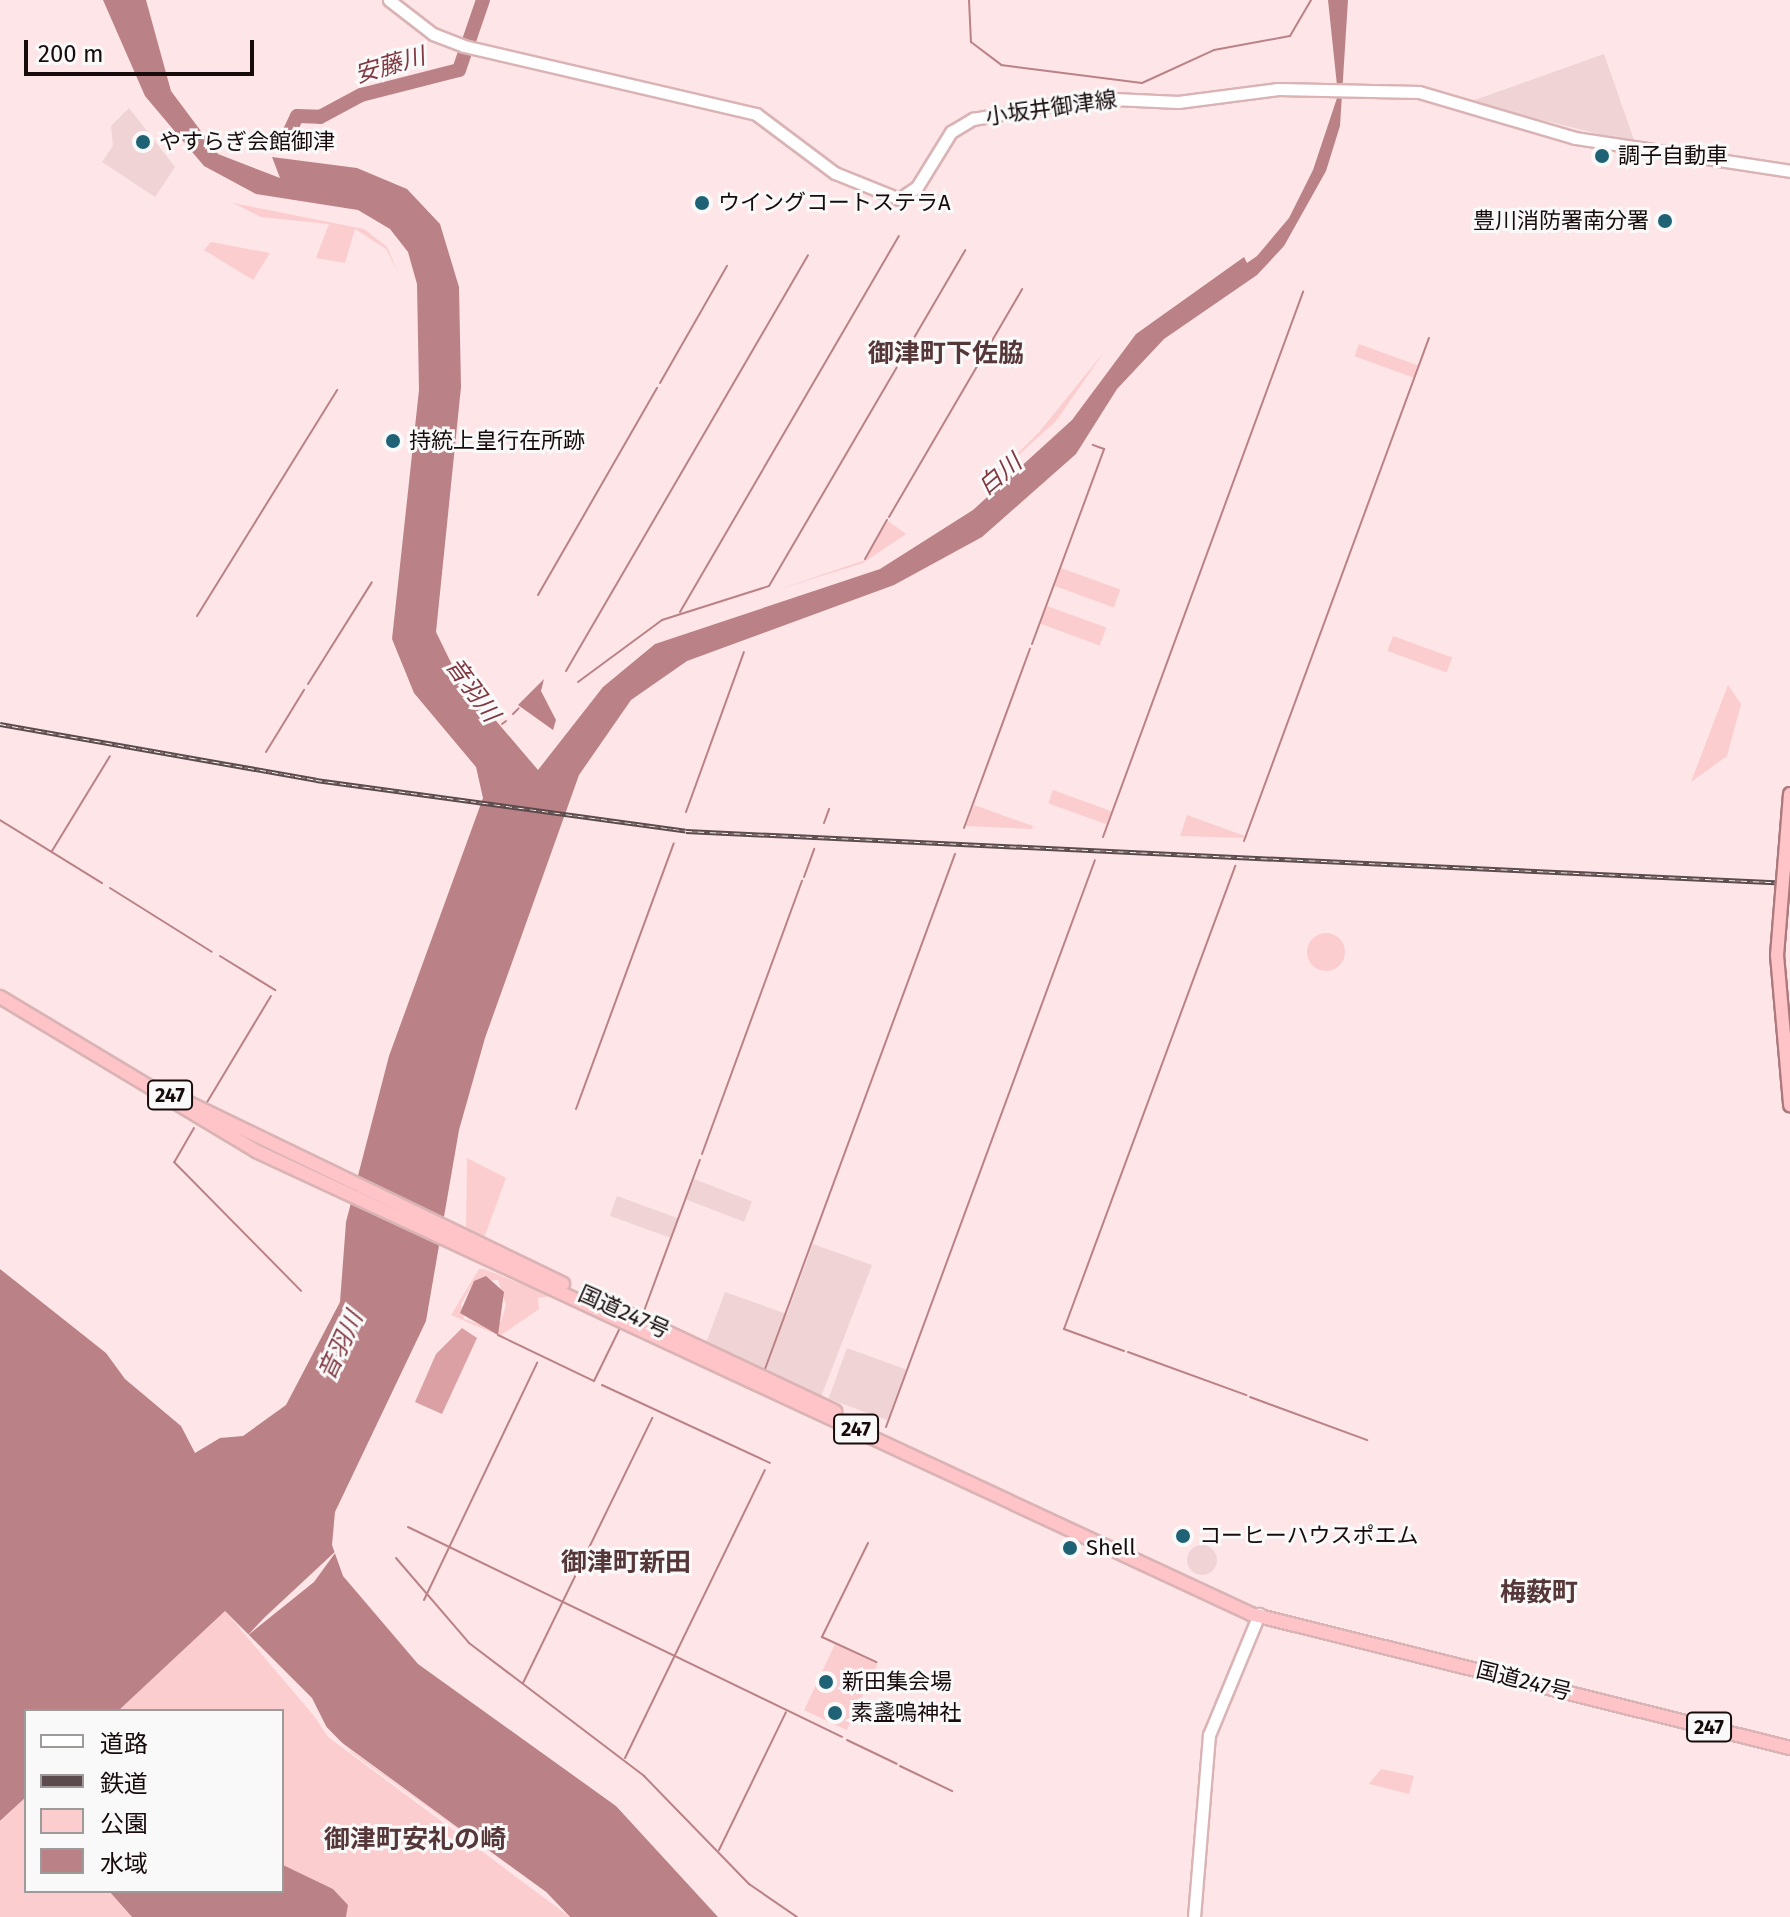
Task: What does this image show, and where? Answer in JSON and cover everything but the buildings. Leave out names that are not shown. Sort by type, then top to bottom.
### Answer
[{"type":"highway","points":[[1790,794],[1777,955],[1790,1105]]},
{"type":"highway","points":[[1790,835],[1782,956],[1790,1077]]},
{"type":"highway","name":"国道247号","points":[[0,988],[182,1102],[348,1187]]},
{"type":"highway","name":"国道247号","points":[[0,997],[172,1105],[1259,1614],[1790,1748]]},
{"type":"main road","name":"小坂井御津線","points":[[389,0],[433,34],[471,48],[756,114],[835,173],[899,199],[917,187],[951,132],[973,119],[1092,98],[1178,102],[1323,89],[1419,92],[1575,138],[1790,171]]},
{"type":"main road","points":[[1194,1917],[1209,1735],[1259,1614]]},
{"type":"shaded area","points":[[1604,54],[1635,143],[1469,102]]},
{"type":"shaded area","points":[[129,108],[175,167],[155,197],[102,162],[113,146],[111,126]]},
{"type":"shaded area","points":[[694,1179],[752,1201],[744,1222],[686,1200]]},
{"type":"shaded area","points":[[617,1196],[678,1218],[671,1238],[610,1216]]},
{"type":"shaded area","points":[[813,1244],[872,1265],[821,1397],[706,1343],[725,1292],[787,1314]]},
{"type":"shaded area","points":[[462,1328],[477,1338],[442,1414],[415,1402],[436,1354]]},
{"type":"shaded area","points":[[847,1348],[906,1370],[888,1420],[829,1399]]},
{"type":"shaded area","points":[[1202,1545],[1208,1546],[1216,1554],[1216,1566],[1208,1574],[1202,1575],[1196,1574],[1188,1566],[1187,1560],[1188,1554],[1196,1546]]},
{"type":"green space","points":[[233,203],[364,229],[387,247],[398,272],[386,249],[355,229],[345,263],[316,258],[329,224],[261,217]]},
{"type":"green space","points":[[211,242],[270,253],[253,280],[204,250]]},
{"type":"green space","points":[[1359,344],[1418,366],[1414,378],[1355,356]]},
{"type":"green space","points":[[1104,352],[1056,421],[994,477],[1006,457],[1012,459],[1040,431]]},
{"type":"green space","points":[[888,521],[906,534],[863,563],[777,590],[865,560]]},
{"type":"green space","points":[[1061,568],[1120,590],[1114,607],[1055,586]]},
{"type":"green space","points":[[1047,606],[1106,628],[1100,645],[1041,624]]},
{"type":"green space","points":[[1393,636],[1452,658],[1447,673],[1388,651]]},
{"type":"green space","points":[[1728,685],[1741,704],[1727,756],[1691,782]]},
{"type":"green space","points":[[1053,790],[1111,811],[1106,824],[1048,803]]},
{"type":"green space","points":[[974,805],[1033,826],[1032,829],[966,826]]},
{"type":"green space","points":[[1187,815],[1245,836],[1180,836]]},
{"type":"green space","points":[[1326,933],[1339,939],[1345,952],[1339,965],[1326,971],[1313,965],[1307,952],[1313,939]]},
{"type":"green space","points":[[467,1158],[506,1178],[484,1238],[466,1229]]},
{"type":"green space","points":[[479,1269],[552,1296],[538,1298],[539,1309],[500,1336],[451,1315]],"holes":[[[498,1280],[506,1305],[501,1321],[490,1328],[464,1319],[461,1304],[474,1281]]]},
{"type":"green space","points":[[225,1611],[331,1736],[546,1892],[570,1917],[346,1917],[348,1905],[333,1889],[284,1866],[284,1709],[120,1709]]},
{"type":"green space","points":[[835,1644],[878,1664],[847,1730],[804,1710]]},
{"type":"green space","points":[[1381,1769],[1414,1776],[1409,1794],[1369,1784]]},
{"type":"green space","points":[[24,1799],[24,1893],[111,1893],[132,1917],[0,1917],[0,1822]]},
{"type":"water","name":"音羽川","points":[[103,0],[146,0],[171,91],[218,154],[280,178],[272,157],[357,168],[407,189],[440,224],[459,287],[461,387],[436,632],[457,675],[538,770],[603,687],[655,644],[880,569],[973,510],[1072,420],[1136,334],[1244,257],[1247,263],[1257,256],[1289,218],[1313,170],[1338,95],[1328,0],[1348,0],[1340,126],[1326,171],[1284,246],[1257,275],[1164,339],[1117,389],[1076,454],[982,537],[894,585],[687,661],[631,700],[579,775],[485,1038],[459,1130],[426,1321],[335,1512],[332,1545],[343,1576],[418,1664],[616,1806],[718,1917],[570,1917],[546,1892],[330,1734],[312,1698],[225,1611],[120,1709],[24,1709],[24,1799],[0,1821],[0,1269],[106,1353],[125,1379],[181,1426],[195,1453],[220,1438],[243,1436],[286,1405],[340,1302],[346,1222],[389,1056],[483,798],[476,767],[414,693],[392,639],[419,390],[417,284],[408,252],[390,229],[358,210],[256,194],[204,166],[145,96]]},
{"type":"water","points":[[544,679],[541,691],[556,720],[553,730],[518,705]]},
{"type":"water","points":[[486,1276],[504,1292],[498,1335],[460,1313],[474,1281]]},
{"type":"water","points":[[284,1865],[333,1889],[348,1905],[346,1917],[132,1917],[111,1893],[284,1893]]},
{"type":"pier","points":[[338,1549],[314,1582],[247,1636],[265,1617]]},
{"type":"pier","points":[[310,1710],[352,1753],[546,1892],[570,1917],[328,1737]]},
{"type":"waterway","name":"安藤川","points":[[283,146],[297,116],[320,117],[361,95],[459,70],[483,0]]},
{"type":"waterway","points":[[969,0],[971,42],[1001,65],[1142,83],[1214,50],[1290,36],[1311,0]]},
{"type":"waterway","points":[[680,612],[899,236]]},
{"type":"waterway","points":[[578,682],[662,620],[769,586],[965,250]]},
{"type":"waterway","points":[[566,671],[808,255]]},
{"type":"waterway","points":[[660,383],[727,266]]},
{"type":"waterway","points":[[889,517],[1022,289]]},
{"type":"waterway","points":[[1103,837],[1303,292]]},
{"type":"waterway","points":[[1244,841],[1429,338]]},
{"type":"waterway","points":[[538,595],[657,388]]},
{"type":"waterway","points":[[197,616],[337,390]]},
{"type":"waterway","points":[[1032,644],[1104,449],[1093,445]]},
{"type":"waterway","points":[[865,559],[887,520]]},
{"type":"waterway","points":[[308,684],[372,582]]},
{"type":"waterway","points":[[964,828],[1030,649]]},
{"type":"waterway","points":[[686,812],[744,652]]},
{"type":"waterway","points":[[266,752],[304,690]]},
{"type":"waterway","name":"音羽川","points":[[513,714],[519,708]]},
{"type":"waterway","name":"音羽川","points":[[502,724],[506,721]]},
{"type":"waterway","points":[[52,851],[110,756]]},
{"type":"waterway","points":[[824,823],[829,809]]},
{"type":"waterway","points":[[0,820],[102,883]]},
{"type":"waterway","points":[[576,1109],[674,843]]},
{"type":"waterway","points":[[804,877],[814,849]]},
{"type":"waterway","points":[[765,1369],[955,854]]},
{"type":"waterway","points":[[886,1427],[1095,860]]},
{"type":"waterway","points":[[1124,1351],[1064,1329],[1235,866]]},
{"type":"waterway","points":[[702,1154],[802,881]]},
{"type":"waterway","points":[[110,888],[212,952]]},
{"type":"waterway","points":[[220,956],[275,990]]},
{"type":"waterway","points":[[206,1104],[271,996]]},
{"type":"waterway","points":[[194,1128],[174,1162],[301,1291]]},
{"type":"waterway","points":[[644,1311],[700,1160]]},
{"type":"waterway","points":[[498,1335],[594,1381],[619,1330]]},
{"type":"waterway","points":[[1128,1352],[1246,1395]]},
{"type":"waterway","points":[[424,1600],[537,1363]]},
{"type":"waterway","points":[[602,1385],[770,1463]]},
{"type":"waterway","points":[[1250,1397],[1367,1440]]},
{"type":"waterway","points":[[523,1683],[652,1418]]},
{"type":"waterway","points":[[625,1758],[765,1470]]},
{"type":"waterway","points":[[408,1527],[842,1737]]},
{"type":"waterway","points":[[868,1543],[822,1637],[876,1662]]},
{"type":"waterway","points":[[396,1558],[469,1643],[644,1776],[749,1884],[797,1917]]},
{"type":"waterway","points":[[719,1850],[786,1712]]},
{"type":"waterway","points":[[847,1740],[897,1764]]},
{"type":"waterway","points":[[900,1766],[952,1791]]},
{"type":"railway","points":[[0,724],[316,780],[686,831],[1790,883]]},
{"type":"place","name":"やすらぎ会館御津","points":[[143,142]]},
{"type":"place","name":"調子自動車","points":[[1602,156]]},
{"type":"place","name":"ウイングコートステラA","points":[[702,203]]},
{"type":"place","name":"豊川消防署南分署","points":[[1665,221]]},
{"type":"place","name":"持統上皇行在所跡","points":[[393,441]]},
{"type":"place","name":"コーヒーハウスポエム","points":[[1183,1536]]},
{"type":"place","name":"Shell","points":[[1070,1548]]},
{"type":"place","name":"新田集会場","points":[[826,1682]]},
{"type":"place","name":"素盞嗚神社","points":[[835,1713]]},
{"type":"district","name":"御津町下佐脇","points":[[946,354]]},
{"type":"district","name":"御津町新田","points":[[626,1563]]},
{"type":"district","name":"梅薮町","points":[[1539,1593]]},
{"type":"district","name":"御津町安礼の崎","points":[[415,1840]]},
{"type":"water label","name":"白川","points":[[1000,475]]}]
